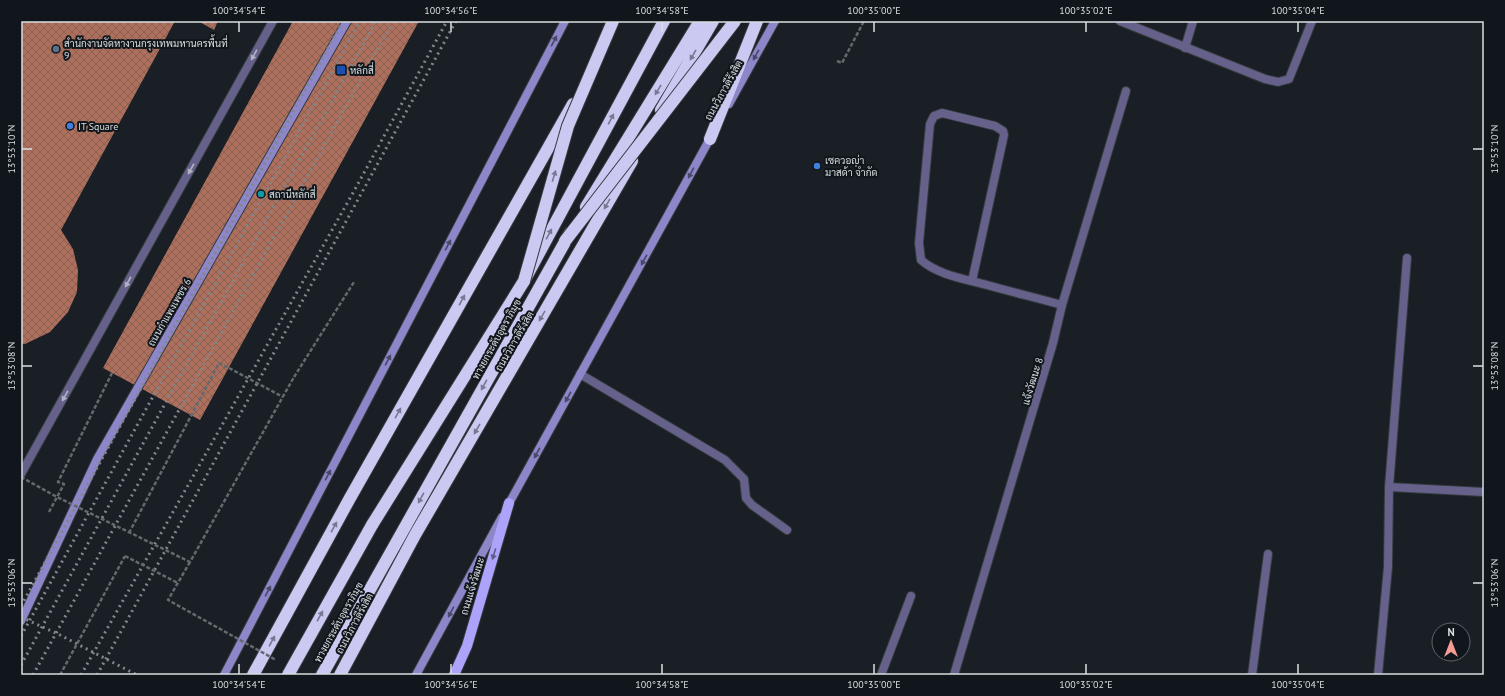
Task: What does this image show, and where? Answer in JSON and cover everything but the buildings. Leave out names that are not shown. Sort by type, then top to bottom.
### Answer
[{"type":"highway","points":[[524,281],[568,126],[613,21]]},
{"type":"highway","points":[[253,675],[350,498],[620,21]]},
{"type":"highway","name":"ทางยกระดับอุตราภิมุข","points":[[288,675],[372,524],[524,281],[664,21]]},
{"type":"highway","name":"ทางยกระดับอุตราภิมุข","points":[[322,675],[565,241],[700,21]]},
{"type":"highway","name":"ถนนวิภาวดีรังสิต","points":[[340,675],[419,529],[713,21]]},
{"type":"highway","points":[[565,241],[735,21]]},
{"type":"highway","points":[[710,139],[757,21]]},
{"type":"main road","name":"ถนนกำแพงเพชร 6","points":[[21,621],[97,459],[348,21]]},
{"type":"main road","points":[[224,675],[565,21]]},
{"type":"main road","name":"ถนนวิภาวดีรังสิต","points":[[416,675],[775,21]]},
{"type":"main road","name":"ถนนแจ้งวัฒนะ","points":[[454,675],[467,646],[509,504]]},
{"type":"street","points":[[21,476],[273,21]]},
{"type":"street","points":[[1120,21],[1265,79],[1278,82],[1289,79],[1312,21]]},
{"type":"street","points":[[1185,48],[1193,21]]},
{"type":"street","name":"แจ้งวัฒนะ 8","points":[[954,675],[1051,351],[1062,305],[1126,91]]},
{"type":"street","points":[[972,281],[1004,135],[1003,131],[995,126],[942,113],[934,116],[930,124],[918,252],[921,260],[929,268],[972,281],[1062,305]]},
{"type":"street","points":[[1378,675],[1388,567],[1389,487],[1407,258]]},
{"type":"street","points":[[580,374],[725,460],[744,479],[746,498],[752,505],[787,530]]},
{"type":"street","points":[[1389,487],[1484,492]]},
{"type":"street","points":[[1252,675],[1268,554]]},
{"type":"street","points":[[882,675],[912,596]]},
{"type":"path","points":[[837,61],[842,63],[864,21]]},
{"type":"path","points":[[282,664],[168,600],[283,396],[354,282]]},
{"type":"path","points":[[129,533],[219,362],[283,396]]},
{"type":"path","points":[[49,512],[64,484],[58,482],[112,373]]},
{"type":"path","points":[[21,476],[57,497],[190,562]]},
{"type":"path","points":[[60,675],[125,556],[178,583]]},
{"type":"railway","points":[[21,606],[343,21]]},
{"type":"railway","points":[[21,636],[360,21]]},
{"type":"railway","points":[[21,665],[376,21]]},
{"type":"railway","points":[[33,675],[393,21]]},
{"type":"railway","points":[[81,675],[354,191],[447,21]]},
{"type":"railway","points":[[97,675],[456,21]]},
{"type":"railway","points":[[21,617],[60,635],[137,675]]},
{"type":"place","name":"สำนักงานจัดหางานกรุงเทพมหานครพื้นที่ 9","points":[[56,49]]},
{"type":"place","name":"หลักสี่","points":[[341,70]]},
{"type":"place","name":"IT Square","points":[[70,126]]},
{"type":"place","name":"เซควอญ่า มาสด้า จำกัด","points":[[817,166]]},
{"type":"place","name":"สถานีหลักสี่","points":[[261,194]]}]
